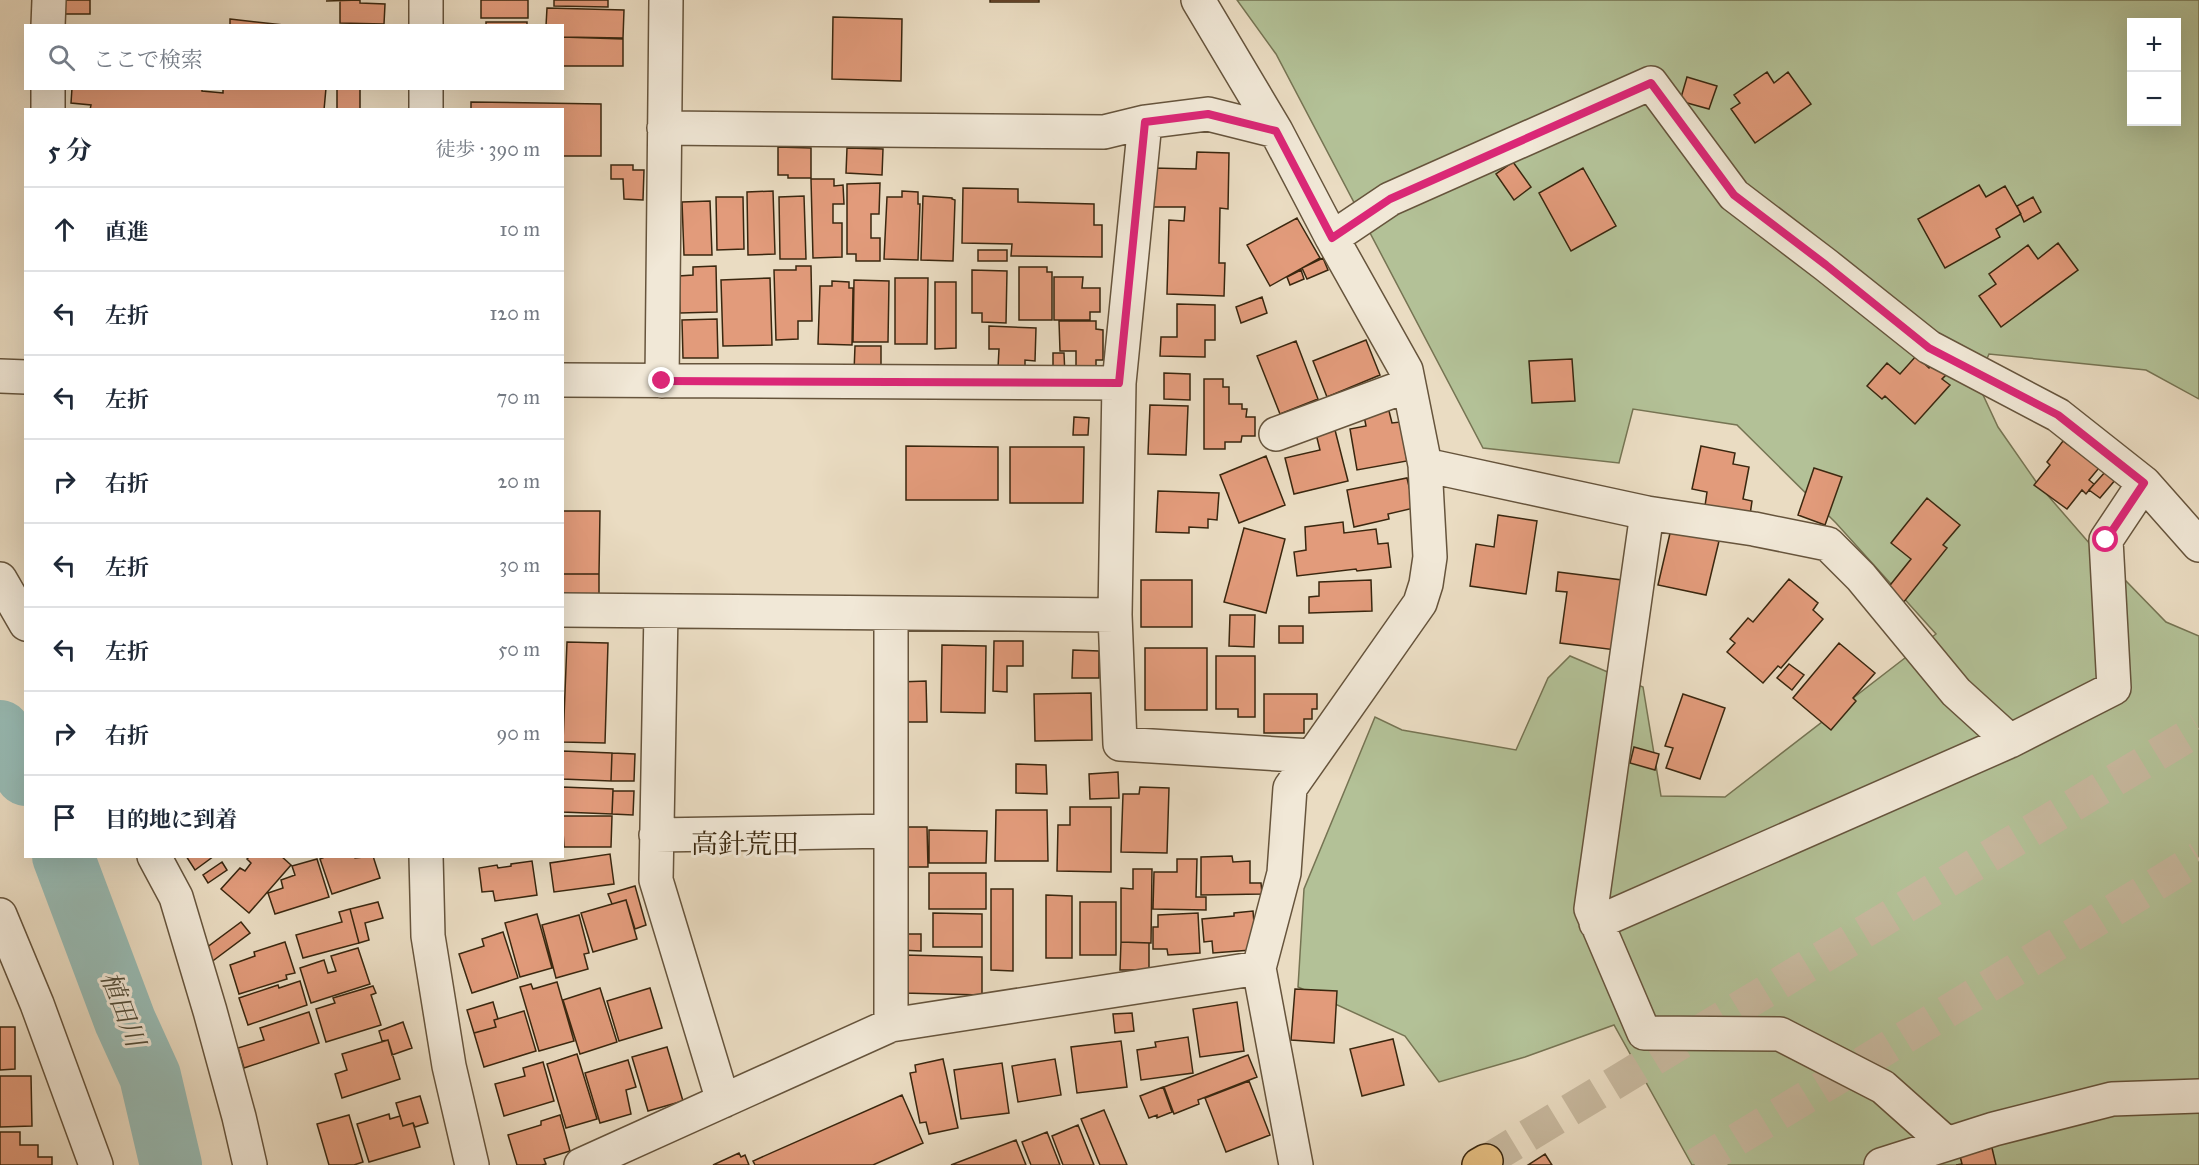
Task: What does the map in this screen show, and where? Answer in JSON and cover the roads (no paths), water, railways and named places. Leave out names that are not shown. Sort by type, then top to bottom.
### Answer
[{"type":"street","points":[[48,24],[49,0]]},
{"type":"street","points":[[426,0],[426,24]]},
{"type":"street","points":[[662,381],[666,0]]},
{"type":"street","points":[[1198,0],[1276,131],[1332,238],[1406,370],[1425,465],[1430,557],[1420,603],[1290,788],[1284,873],[1259,968],[1296,1165]]},
{"type":"street","points":[[1332,238],[1390,199],[1651,83],[1734,195],[1929,348],[2058,415],[2144,483],[2199,545]]},
{"type":"street","points":[[48,90],[48,108]]},
{"type":"street","points":[[426,90],[426,108]]},
{"type":"street","points":[[664,128],[1104,132],[1145,122],[1208,114],[1276,131]]},
{"type":"street","points":[[1145,122],[1119,383],[1115,615],[1120,744],[1311,756]]},
{"type":"street","points":[[0,376],[24,377]]},
{"type":"street","points":[[564,380],[1119,383]]},
{"type":"street","points":[[1276,434],[1409,385]]},
{"type":"street","points":[[1425,465],[1647,513],[1754,529],[1828,544],[1861,577],[1956,692],[2010,741]]},
{"type":"street","points":[[1596,923],[2010,741],[2114,688],[2106,540],[2144,483]]},
{"type":"street","points":[[1647,513],[1591,909],[1644,1033],[1780,1034],[1883,1087],[1947,1144]]},
{"type":"street","points":[[0,579],[24,621]]},
{"type":"street","points":[[564,610],[1115,615]]},
{"type":"street","points":[[662,611],[656,880],[723,1101]]},
{"type":"street","points":[[891,614],[891,1025]]},
{"type":"street","points":[[656,835],[891,831]]},
{"type":"street","points":[[155,858],[176,897],[213,1022],[250,1165]]},
{"type":"street","points":[[426,858],[428,936],[448,1066],[472,1165]]},
{"type":"street","points":[[0,915],[37,1005],[96,1165]]},
{"type":"street","points":[[581,1165],[891,1025],[1259,968]]},
{"type":"street","points":[[1881,1165],[1994,1129],[2112,1099],[2199,1096]]},
{"type":"waterway","name":"植田川","points":[[0,731],[24,772]]},
{"type":"waterway","name":"植田川","points":[[64,858],[125,1021],[150,1076],[171,1165]]},
{"type":"tunnel","points":[[1486,1161],[2199,729]]},
{"type":"tunnel","points":[[1695,1165],[2199,858]]},
{"type":"district","name":"高針荒田","points":[[745,844]]}]
